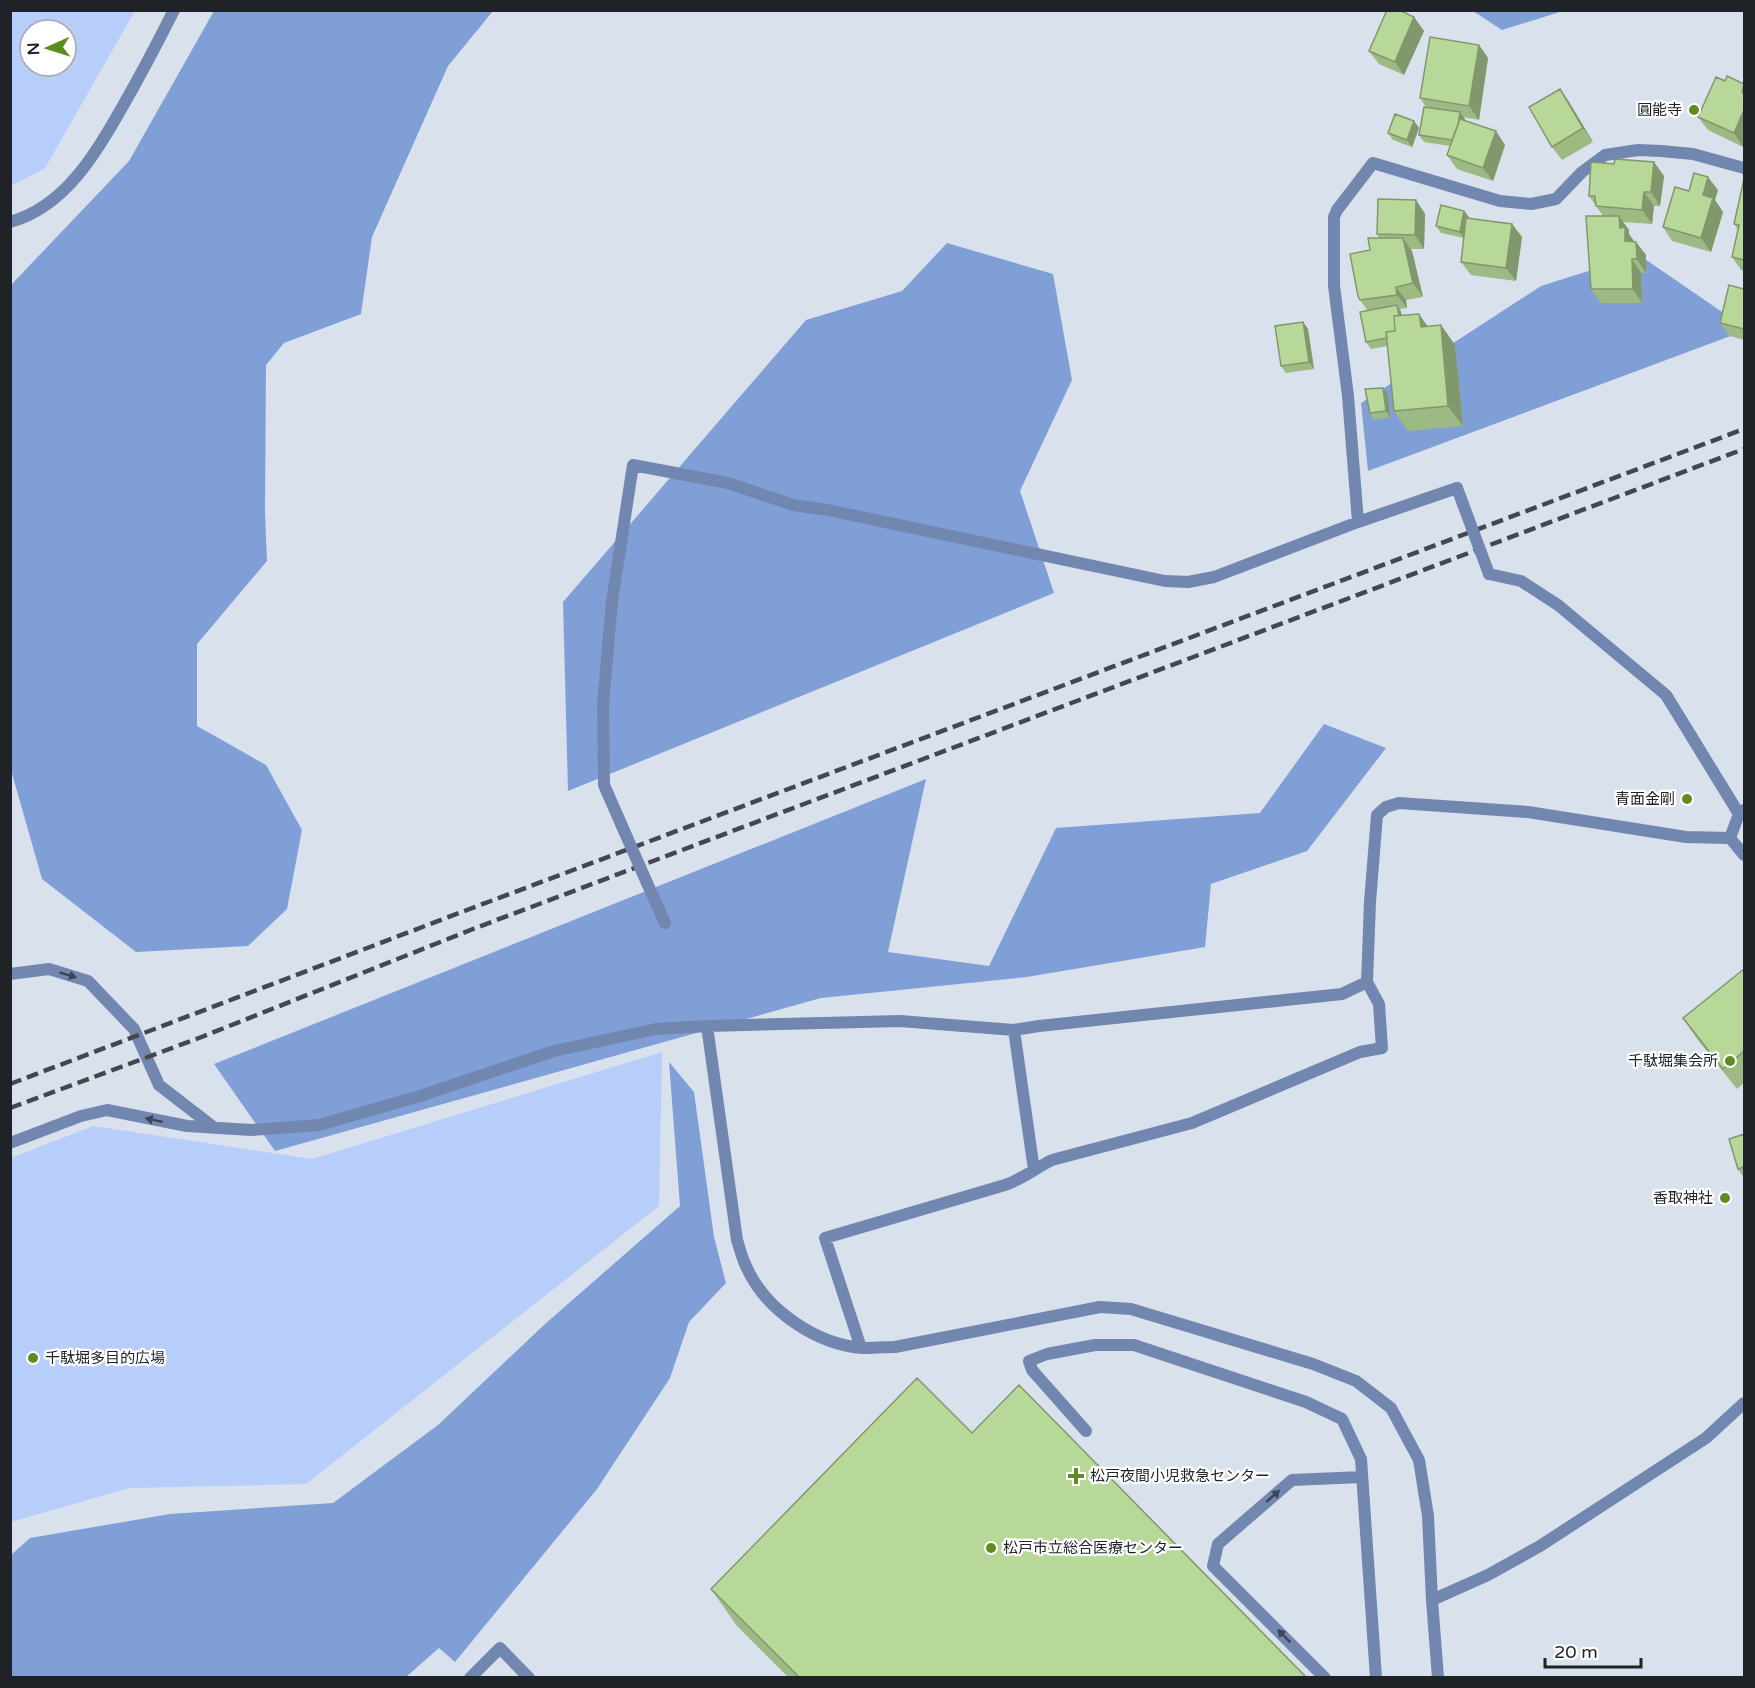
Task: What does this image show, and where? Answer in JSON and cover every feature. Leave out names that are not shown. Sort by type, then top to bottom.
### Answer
[{"type":"street","points":[[10,222],[43,208],[63,192],[95,154],[136,85],[174,10]]},
{"type":"street","points":[[1358,522],[1348,396],[1334,286],[1334,217],[1373,163],[1500,201],[1531,204],[1556,199],[1582,172],[1605,155],[1638,150],[1661,151],[1693,154],[1744,168]]},
{"type":"street","points":[[665,923],[604,785],[603,705],[612,601],[633,465],[728,483],[793,505],[828,510],[1165,581],[1188,582],[1214,577],[1358,522],[1457,488],[1489,574],[1521,581],[1557,604],[1666,695],[1742,812],[1730,838]]},
{"type":"street","points":[[861,1348],[825,1238],[1005,1185],[1019,1180],[1052,1161],[1192,1123],[1360,1052],[1382,1048],[1379,1004],[1367,982],[1370,902],[1377,816],[1386,807],[1399,803],[1528,812],[1686,837],[1730,838],[1744,855]]},
{"type":"street","points":[[10,974],[49,969],[88,981],[134,1029],[159,1085],[212,1126]]},
{"type":"street","points":[[10,1143],[81,1116],[107,1110],[187,1126],[251,1130],[319,1125],[554,1052],[656,1029],[900,1021],[1014,1030],[1342,994],[1367,982]]},
{"type":"street","points":[[707,1026],[737,1240],[746,1268],[760,1289],[777,1309],[800,1326],[822,1338],[861,1348],[894,1347],[1100,1307],[1131,1309],[1313,1364],[1356,1381],[1391,1408],[1419,1460],[1428,1516],[1438,1677]]},
{"type":"street","points":[[1014,1030],[1034,1170]]},
{"type":"street","points":[[1086,1431],[1032,1370],[1029,1361],[1047,1354],[1095,1345],[1134,1346],[1306,1402],[1342,1419],[1361,1459],[1376,1677]]},
{"type":"street","points":[[1432,1600],[1488,1575],[1540,1546],[1706,1438],[1744,1403]]},
{"type":"street","points":[[1325,1677],[1213,1566],[1218,1544],[1292,1480],[1362,1477]]},
{"type":"street","points":[[470,1677],[500,1648],[529,1677]]},
{"type":"shaded area","points":[[11,10],[135,11],[45,168],[11,186]]},
{"type":"shaded area","points":[[214,11],[493,11],[448,66],[372,237],[361,314],[284,343],[266,365],[267,561],[197,644],[197,726],[266,765],[302,830],[287,909],[248,946],[136,952],[42,879],[11,770],[11,285],[129,161]]},
{"type":"shaded area","points":[[1473,11],[1563,11],[1502,30]]},
{"type":"shaded area","points":[[947,243],[1053,274],[1072,380],[1020,491],[1054,593],[568,791],[563,602],[806,320],[902,291]]},
{"type":"shaded area","points":[[1639,255],[1744,327],[1744,331],[1368,471],[1361,403],[1541,286]]},
{"type":"shaded area","points":[[1324,724],[1386,748],[1307,851],[1211,884],[1205,947],[1027,977],[821,998],[275,1151],[214,1064],[926,779],[888,952],[989,966],[1056,828],[1260,813]]},
{"type":"shaded area","name":"千駄堀多目的広場","points":[[662,1052],[659,1206],[306,1484],[129,1488],[11,1522],[11,1158],[93,1126],[312,1159]]},
{"type":"shaded area","points":[[669,1062],[694,1092],[714,1237],[726,1283],[689,1322],[670,1378],[597,1489],[455,1662],[439,1648],[406,1677],[11,1677],[11,1555],[30,1538],[170,1514],[333,1503],[438,1425],[545,1324],[680,1206]]},
{"type":"building","points":[[1387,10],[1399,10],[1414,17],[1395,62],[1369,51]]},
{"type":"building","points":[[1430,37],[1479,45],[1469,106],[1420,98]]},
{"type":"building","points":[[1727,76],[1744,84],[1742,92],[1744,93],[1744,110],[1734,133],[1698,117],[1716,77],[1725,81]]},
{"type":"building","points":[[1560,89],[1583,128],[1552,147],[1529,107]]},
{"type":"building","points":[[1424,107],[1460,112],[1452,140],[1419,135]]},
{"type":"building","points":[[1395,114],[1414,121],[1407,140],[1388,133]]},
{"type":"building","points":[[1460,119],[1496,131],[1483,168],[1447,155]]},
{"type":"building","points":[[1615,159],[1654,162],[1651,192],[1644,192],[1642,210],[1596,206],[1595,196],[1589,196],[1591,162],[1614,164]]},
{"type":"building","points":[[1694,173],[1708,177],[1703,195],[1713,198],[1701,238],[1663,227],[1675,187],[1689,191]]},
{"type":"building","points":[[1744,179],[1744,260],[1732,257],[1739,225],[1734,224]]},
{"type":"building","points":[[1378,199],[1416,200],[1415,235],[1377,234]]},
{"type":"building","points":[[1441,205],[1464,211],[1460,232],[1436,226]]},
{"type":"building","points":[[1586,216],[1619,216],[1620,228],[1625,227],[1625,241],[1636,242],[1637,259],[1632,259],[1633,289],[1591,289]]},
{"type":"building","points":[[1466,218],[1512,224],[1506,268],[1461,262]]},
{"type":"building","points":[[1368,238],[1403,238],[1413,283],[1396,287],[1397,295],[1360,300],[1350,254],[1370,250]]},
{"type":"building","points":[[1729,285],[1744,289],[1744,329],[1720,323]]},
{"type":"building","points":[[1397,305],[1399,316],[1394,316],[1395,331],[1386,332],[1387,338],[1366,342],[1360,312]]},
{"type":"building","points":[[1419,314],[1421,327],[1441,325],[1448,406],[1394,411],[1386,332],[1395,331],[1394,316]]},
{"type":"building","points":[[1303,322],[1309,362],[1281,366],[1275,326]]},
{"type":"building","points":[[1383,388],[1386,411],[1370,413],[1365,389]]},
{"type":"building","points":[[1744,969],[1744,1051],[1723,1069],[1683,1018]]},
{"type":"building","points":[[1744,1134],[1744,1167],[1738,1169],[1729,1139]]},
{"type":"building","name":"松戸市立総合医療センター","points":[[917,1378],[972,1433],[1019,1385],[1306,1677],[799,1677],[711,1589]]},
{"type":"railway","points":[[10,1084],[1744,429]]},
{"type":"railway","points":[[10,1108],[199,1038],[473,929],[1744,449]]},
{"type":"place","name":"圓能寺","points":[[1694,110]]},
{"type":"place","name":"青面金剛","points":[[1687,799]]},
{"type":"place","name":"千駄堀集会所","points":[[1730,1061]]},
{"type":"place","name":"香取神社","points":[[1725,1198]]},
{"type":"place","name":"千駄堀多目的広場","points":[[33,1358]]},
{"type":"place","name":"松戸夜間小児救急センター","points":[[1076,1476]]},
{"type":"place","name":"松戸市立総合医療センター","points":[[991,1548]]}]
